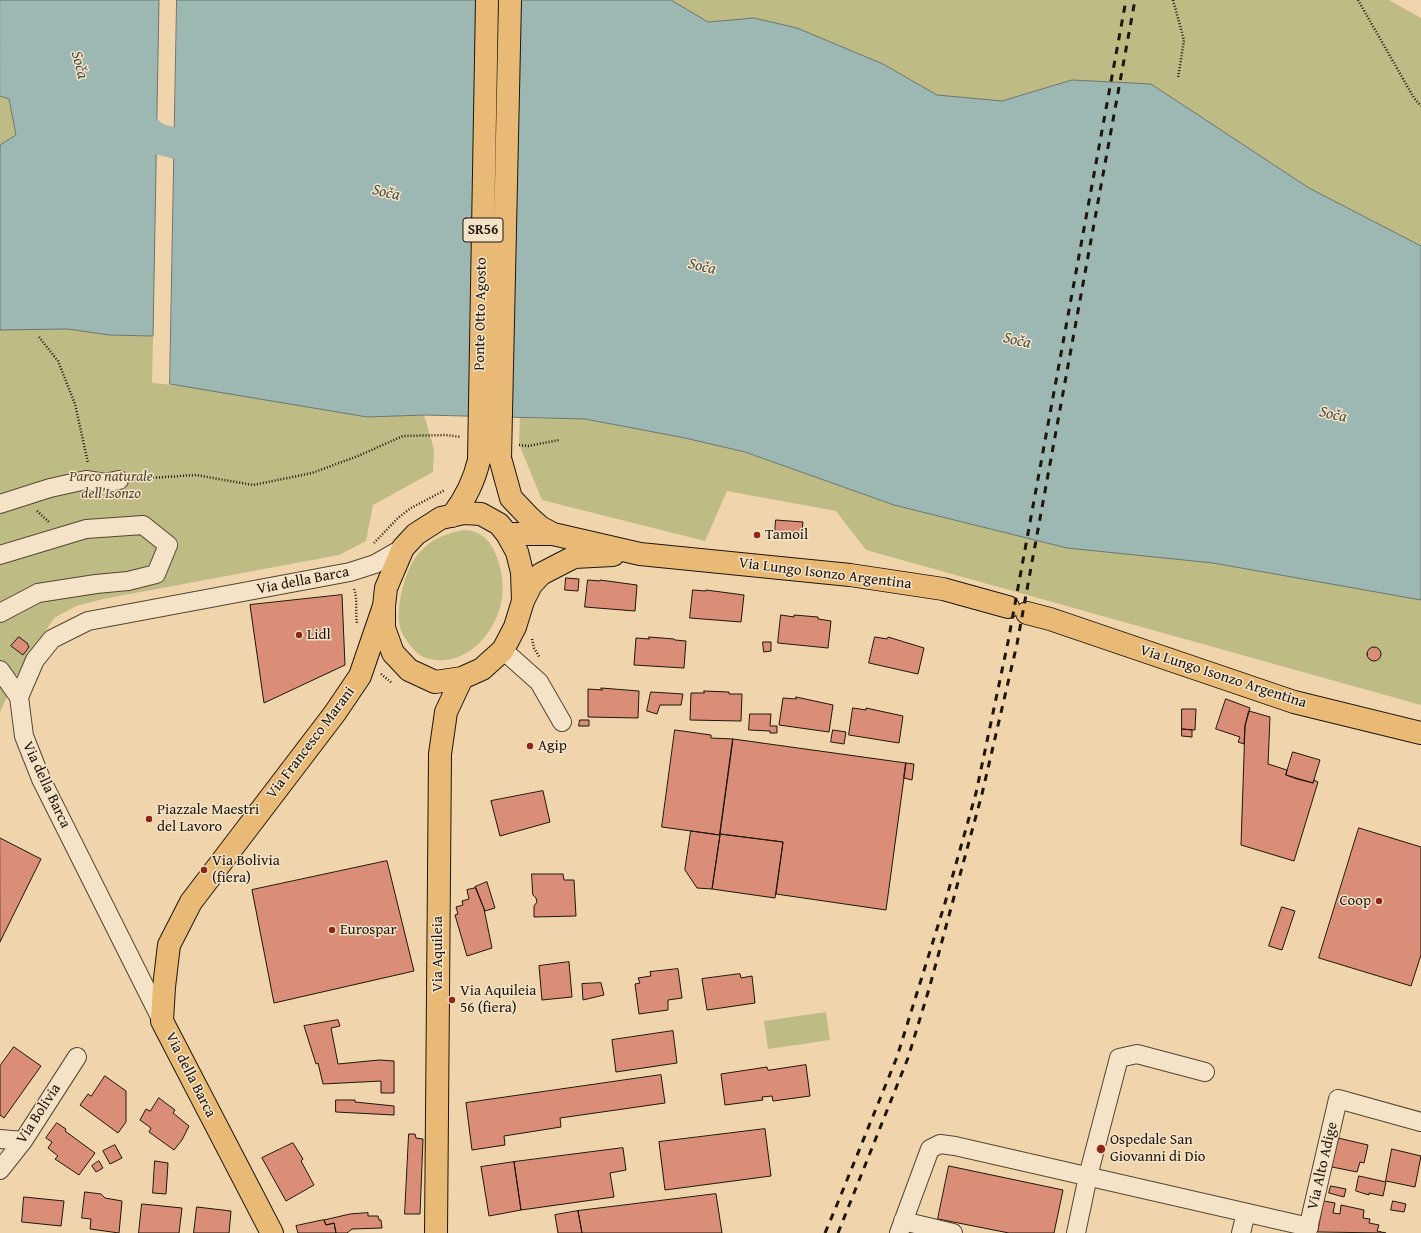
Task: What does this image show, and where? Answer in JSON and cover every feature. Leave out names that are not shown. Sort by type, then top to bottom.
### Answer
[{"type":"main road","name":"Ponte Otto Agosto","points":[[487,0],[498,454]]},
{"type":"main road","name":"Ponte Otto Agosto","points":[[498,454],[510,0]]},
{"type":"main road","name":"SR56","points":[[452,516],[463,502],[475,476],[498,454]]},
{"type":"main road","name":"SR56","points":[[498,454],[497,488],[503,529]]},
{"type":"main road","points":[[498,454],[511,498],[540,527],[553,534]]},
{"type":"main road","points":[[464,513],[481,514],[503,529],[517,552],[522,572],[523,601],[516,627],[503,650],[482,669],[462,678],[434,682],[408,670],[393,653],[384,628],[386,588],[403,548],[416,534],[441,518],[464,513]]},
{"type":"main road","name":"Via Lungo Isonzo Argentina","points":[[503,529],[553,534],[640,554],[850,575],[943,589],[1050,619],[1294,702],[1421,733]]},
{"type":"main road","name":"Via Lungo Isonzo Argentina","points":[[523,601],[531,585],[541,574],[574,557],[640,554]]},
{"type":"main road","name":"Via Francesco Marani","points":[[162,1021],[169,945],[191,902],[335,713],[360,676],[384,606]]},
{"type":"main road","name":"Via Aquileia","points":[[436,1233],[440,754],[446,712],[462,678]]},
{"type":"main road","name":"Via della Barca","points":[[162,1021],[272,1233]]},
{"type":"street","points":[[0,504],[50,488],[86,480],[105,483],[119,480]]},
{"type":"street","points":[[0,555],[86,529],[143,525],[168,544],[156,574],[128,581],[96,584],[38,593],[0,613]]},
{"type":"street","name":"Via della Barca","points":[[162,1021],[41,779],[24,736],[19,697],[35,660],[52,639],[88,621],[350,572],[375,564],[403,548]]},
{"type":"street","points":[[503,650],[539,682],[562,722]]},
{"type":"street","points":[[0,670],[19,697]]},
{"type":"street","points":[[1076,1233],[1088,1176],[1119,1058],[1136,1054],[1205,1072]]},
{"type":"street","name":"Via Bolivia","points":[[0,1170],[22,1141],[77,1057]]},
{"type":"street","name":"Via Alto Adige","points":[[1308,1230],[1338,1099],[1421,1122]]},
{"type":"street","points":[[0,1139],[22,1141]]},
{"type":"street","points":[[953,1233],[901,1227],[930,1149],[940,1144],[955,1146],[1088,1176],[1246,1213],[1308,1230]]},
{"type":"street","points":[[1241,1233],[1246,1213]]},
{"type":"path","points":[[1173,0],[1184,40],[1178,78]]},
{"type":"path","points":[[1358,0],[1414,98],[1421,106]]},
{"type":"path","points":[[39,337],[58,361],[75,404],[92,481]]},
{"type":"path","points":[[119,480],[196,475],[253,485],[312,473],[358,456],[404,436],[446,435],[467,438]]},
{"type":"path","points":[[498,454],[559,440]]},
{"type":"path","points":[[371,546],[398,518],[411,508],[438,495],[449,487]]},
{"type":"path","points":[[23,497],[62,537]]},
{"type":"path","points":[[353,587],[356,594],[355,612],[358,627]]},
{"type":"path","points":[[377,674],[382,674],[397,686]]},
{"type":"green space","points":[[671,0],[1389,0],[1421,18],[1421,246],[1309,188],[1151,84],[1072,80],[1002,101],[936,95],[883,64],[797,28],[754,18],[708,22]]},
{"type":"green space","points":[[0,96],[9,99],[16,135],[0,145]]},
{"type":"green space","name":"Parco naturale dell'Isonzo","points":[[68,329],[109,335],[153,336],[152,383],[204,388],[367,417],[424,415],[434,449],[433,472],[373,505],[366,541],[339,555],[103,599],[76,606],[54,618],[16,676],[0,712],[0,330]]},
{"type":"green space","points":[[520,418],[585,419],[685,438],[745,452],[894,505],[1067,548],[1213,563],[1421,600],[1421,705],[866,550],[836,511],[727,491],[705,541],[542,500],[519,444]]},
{"type":"green space","points":[[463,530],[473,531],[482,535],[495,552],[503,584],[500,609],[490,630],[475,647],[456,658],[433,660],[418,654],[407,641],[401,630],[399,613],[404,582],[413,562],[425,547],[438,538]]},
{"type":"green space","points":[[826,1012],[830,1040],[768,1049],[764,1021]]},
{"type":"water","points":[[0,0],[159,0],[153,336],[109,335],[68,329],[0,330],[0,145],[16,135],[9,99],[0,96]]},
{"type":"water","points":[[177,0],[671,0],[708,22],[754,18],[797,28],[883,64],[937,95],[1002,101],[1072,80],[1151,84],[1309,188],[1421,246],[1421,600],[1213,563],[1067,548],[894,505],[745,452],[685,438],[585,419],[424,415],[367,417],[170,384]]},
{"type":"building","points":[[776,520],[803,522],[801,536],[775,533]]},
{"type":"building","points":[[566,578],[579,579],[578,591],[565,590]]},
{"type":"building","points":[[588,580],[600,580],[637,585],[635,611],[585,607]]},
{"type":"building","points":[[693,590],[706,590],[744,595],[741,622],[690,618]]},
{"type":"building","name":"Lidl","points":[[342,595],[345,665],[264,703],[250,605]]},
{"type":"building","points":[[781,615],[794,617],[794,615],[818,617],[818,619],[831,621],[828,648],[778,643]]},
{"type":"building","points":[[19,637],[27,643],[29,647],[23,655],[11,646]]},
{"type":"building","points":[[649,637],[686,641],[684,668],[634,665],[636,638],[649,639]]},
{"type":"building","points":[[875,637],[887,639],[888,637],[924,648],[918,674],[869,663]]},
{"type":"building","points":[[763,642],[771,642],[771,651],[764,652]]},
{"type":"building","points":[[1371,647],[1377,647],[1381,651],[1381,657],[1377,661],[1371,661],[1367,657],[1367,651]]},
{"type":"building","points":[[601,688],[639,691],[638,718],[588,717],[588,689],[602,690]]},
{"type":"building","points":[[704,691],[742,694],[741,721],[690,720],[691,693],[704,693]]},
{"type":"building","points":[[651,692],[683,694],[681,705],[660,705],[657,714],[647,711]]},
{"type":"building","points":[[796,697],[833,705],[829,732],[779,725],[783,698],[796,699]]},
{"type":"building","points":[[1226,699],[1250,708],[1245,726],[1244,744],[1238,742],[1240,737],[1216,729]]},
{"type":"building","points":[[853,708],[866,710],[866,708],[903,716],[899,743],[849,735]]},
{"type":"building","points":[[1182,709],[1196,709],[1195,730],[1182,729]]},
{"type":"building","points":[[1249,711],[1270,717],[1268,764],[1287,770],[1286,775],[1297,779],[1313,783],[1314,780],[1318,782],[1294,861],[1241,845],[1245,726]]},
{"type":"building","points":[[750,714],[771,714],[770,726],[777,726],[777,733],[770,733],[770,731],[749,730]]},
{"type":"building","points":[[580,720],[589,720],[589,726],[579,726]]},
{"type":"building","points":[[1182,729],[1192,730],[1192,737],[1182,736]]},
{"type":"building","points":[[675,730],[711,735],[711,738],[733,739],[720,834],[783,842],[775,898],[712,889],[720,835],[662,827]]},
{"type":"building","points":[[833,730],[846,732],[844,744],[831,742]]},
{"type":"building","points":[[733,739],[906,763],[886,910],[776,894],[783,842],[720,834]]},
{"type":"building","points":[[1293,752],[1320,760],[1313,783],[1286,775]]},
{"type":"building","points":[[906,763],[914,764],[912,780],[904,778]]},
{"type":"building","points":[[543,791],[550,822],[500,836],[491,801]]},
{"type":"building","name":"Coop","points":[[1359,828],[1421,847],[1421,955],[1411,986],[1319,958]]},
{"type":"building","points":[[691,831],[720,835],[712,889],[697,888],[685,870]]},
{"type":"building","points":[[0,838],[41,859],[0,942]]},
{"type":"building","name":"Eurospar","points":[[387,861],[414,971],[274,1003],[252,890]]},
{"type":"building","points":[[532,874],[563,874],[564,880],[574,880],[576,916],[534,917],[534,906],[537,902],[533,895]]},
{"type":"building","points":[[487,882],[495,908],[485,911],[475,887]]},
{"type":"building","points":[[476,888],[484,909],[492,948],[467,956],[455,915],[458,914],[456,907],[463,905],[462,901],[469,899],[467,890]]},
{"type":"building","points":[[1282,907],[1295,911],[1282,950],[1269,946]]},
{"type":"building","points":[[569,962],[572,997],[542,1000],[539,966]]},
{"type":"building","points":[[678,969],[682,998],[668,1000],[668,1010],[639,1014],[635,984],[640,983],[638,978],[651,976],[650,972]]},
{"type":"building","points":[[740,974],[741,978],[752,976],[755,1003],[707,1010],[702,979]]},
{"type":"building","points":[[601,983],[604,995],[583,1000],[582,984]]},
{"type":"building","points":[[338,1020],[340,1026],[331,1028],[338,1064],[379,1060],[394,1061],[394,1093],[381,1093],[381,1081],[323,1084],[318,1063],[316,1064],[304,1026]]},
{"type":"building","points":[[673,1031],[677,1063],[616,1072],[612,1040]]},
{"type":"building","points":[[14,1047],[41,1066],[4,1118],[0,1115],[0,1066]]},
{"type":"building","points":[[806,1065],[810,1096],[773,1101],[772,1096],[762,1097],[763,1100],[725,1105],[721,1074],[767,1067],[768,1070]]},
{"type":"building","points":[[661,1075],[665,1103],[560,1118],[561,1127],[504,1136],[505,1145],[472,1150],[466,1103]]},
{"type":"building","points":[[105,1076],[126,1091],[126,1122],[118,1133],[80,1105],[88,1094],[91,1096]]},
{"type":"building","points":[[159,1098],[175,1110],[173,1113],[189,1126],[182,1140],[174,1150],[149,1132],[151,1128],[140,1120],[146,1109],[150,1111]]},
{"type":"building","points":[[336,1100],[355,1100],[355,1102],[394,1106],[394,1115],[336,1112]]},
{"type":"building","points":[[57,1123],[66,1129],[65,1131],[95,1153],[79,1175],[55,1159],[58,1156],[48,1148],[52,1142],[46,1138]]},
{"type":"building","points":[[765,1129],[771,1176],[665,1190],[659,1142]]},
{"type":"building","points":[[409,1134],[415,1134],[416,1138],[423,1139],[420,1214],[405,1214]]},
{"type":"building","points":[[1338,1138],[1368,1145],[1364,1163],[1360,1162],[1357,1172],[1332,1167]]},
{"type":"building","points":[[293,1143],[303,1159],[301,1161],[314,1185],[286,1201],[262,1158]]},
{"type":"building","points":[[115,1145],[122,1158],[110,1164],[103,1151]]},
{"type":"building","points":[[623,1148],[626,1170],[610,1173],[614,1197],[521,1210],[514,1162]]},
{"type":"building","points":[[1392,1149],[1421,1156],[1415,1187],[1386,1181]]},
{"type":"building","points":[[99,1161],[103,1168],[96,1172],[92,1166]]},
{"type":"building","points":[[155,1161],[168,1163],[166,1194],[153,1193]]},
{"type":"building","points":[[514,1162],[521,1210],[489,1216],[481,1167]]},
{"type":"building","points":[[949,1166],[1063,1190],[1054,1233],[1009,1233],[938,1219]]},
{"type":"building","points":[[1359,1176],[1386,1182],[1383,1196],[1369,1193],[1369,1195],[1356,1191]]},
{"type":"building","points":[[1331,1186],[1346,1189],[1344,1197],[1329,1193]]},
{"type":"building","points":[[85,1192],[101,1194],[105,1198],[122,1201],[119,1233],[90,1229],[91,1219],[82,1218]]},
{"type":"building","points":[[716,1194],[722,1233],[582,1233],[578,1211]]},
{"type":"building","points":[[24,1197],[64,1201],[61,1226],[22,1222]]},
{"type":"building","points":[[1324,1201],[1335,1203],[1333,1213],[1340,1214],[1341,1205],[1364,1210],[1363,1218],[1370,1219],[1369,1223],[1379,1225],[1377,1231],[1386,1233],[1318,1232]]},
{"type":"building","points":[[1393,1201],[1406,1204],[1404,1212],[1391,1210]]},
{"type":"building","points":[[142,1204],[182,1208],[179,1233],[139,1233]]},
{"type":"building","points":[[197,1207],[231,1211],[229,1233],[194,1233]]},
{"type":"building","points":[[578,1211],[582,1233],[558,1233],[555,1215]]},
{"type":"building","points":[[368,1213],[368,1216],[378,1216],[379,1220],[381,1220],[382,1228],[352,1229],[347,1233],[336,1233],[334,1223],[326,1225],[324,1220],[350,1214]]},
{"type":"building","points":[[324,1220],[326,1225],[334,1223],[336,1233],[298,1233],[296,1226]]},
{"type":"waterway","name":"Soča","points":[[122,114],[158,139],[215,153]]},
{"type":"railway","points":[[825,1233],[897,1057],[945,903],[976,793],[1008,642],[1126,0]]},
{"type":"railway","points":[[838,1233],[908,1058],[929,989],[982,794],[1017,644],[1135,0]]},
{"type":"place","name":"Tamoil","points":[[757,535]]},
{"type":"place","name":"Lidl","points":[[299,635]]},
{"type":"place","name":"Agip","points":[[530,746]]},
{"type":"place","name":"Piazzale Maestri del Lavoro","points":[[149,819]]},
{"type":"place","name":"Via Bolivia (fiera)","points":[[204,870]]},
{"type":"place","name":"Coop","points":[[1379,901]]},
{"type":"place","name":"Eurospar","points":[[332,930]]},
{"type":"place","name":"Via Aquileia 56 (fiera)","points":[[452,1000]]},
{"type":"place","name":"Ospedale San Giovanni di Dio","points":[[1101,1149]]}]
